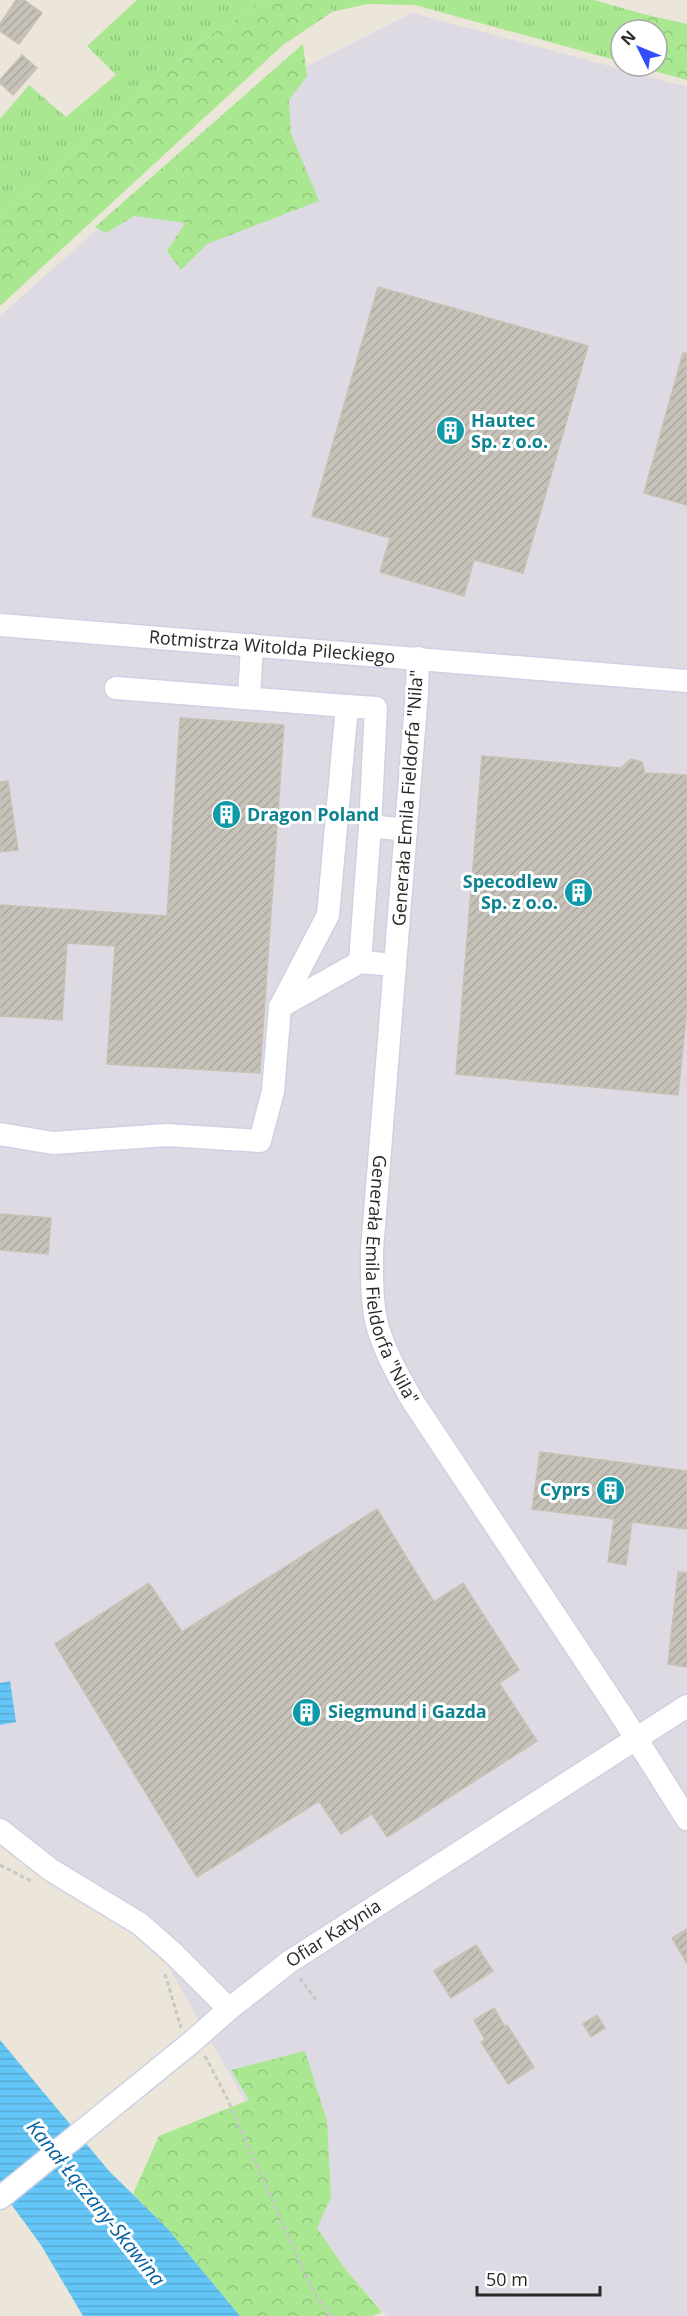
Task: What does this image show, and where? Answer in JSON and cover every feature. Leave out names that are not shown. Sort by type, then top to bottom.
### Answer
[{"type":"street","name":"Rotmistrza Witolda Pileckiego","points":[[0,625],[687,681]]},
{"type":"street","points":[[249,698],[252,645]]},
{"type":"street","name":"Generała Emila Fieldorfa \"Nila\"","points":[[418,658],[372,1250],[372,1287],[378,1327],[392,1364],[414,1403],[637,1738],[687,1819]]},
{"type":"street","points":[[116,688],[376,708],[360,962]]},
{"type":"street","points":[[0,1134],[53,1143],[167,1135],[260,1141],[273,1091],[280,1007],[328,915],[347,706]]},
{"type":"street","points":[[370,826],[406,830]]},
{"type":"street","points":[[280,1007],[360,962],[395,965]]},
{"type":"street","name":"Ofiar Katynia","points":[[0,2198],[289,1962],[687,1706]]},
{"type":"street","points":[[0,1830],[44,1866],[140,1924],[173,1953],[229,2009]]},
{"type":"path","points":[[289,1962],[316,2000]]},
{"type":"path","points":[[160,1968],[165,1974],[184,2032]]},
{"type":"path","points":[[201,2050],[212,2065],[307,2278],[318,2299],[332,2316]]},
{"type":"shaded area","points":[[412,13],[609,66],[609,78],[654,78],[687,87],[687,2316],[387,2316],[346,2270],[317,2228],[167,1964],[138,1937],[30,1868],[0,1841],[0,316],[148,184],[305,67]]},
{"type":"green space","points":[[137,0],[267,0],[203,40],[0,217],[0,119],[29,85],[66,117],[116,75],[87,46]]},
{"type":"green space","points":[[267,0],[329,0],[332,12],[283,45],[0,306],[0,217],[203,40]]},
{"type":"green space","points":[[329,0],[594,0],[643,14],[640,18],[609,18],[609,58],[415,5],[367,4],[332,12]]},
{"type":"green space","points":[[643,14],[661,18],[640,18]]},
{"type":"green space","points":[[669,20],[687,24],[687,80],[669,75]]},
{"type":"green space","points":[[303,44],[307,76],[289,100],[291,134],[319,201],[207,244],[181,270],[167,251],[185,223],[134,216],[106,233],[95,227]]},
{"type":"green space","points":[[305,2051],[327,2121],[331,2197],[317,2228],[346,2270],[382,2312],[373,2316],[240,2316],[167,2228],[133,2194],[159,2136],[249,2100],[231,2070]]},
{"type":"water","points":[[10,1681],[16,1722],[0,1725],[0,1683]]},
{"type":"water","name":"Kanał Łączany-Skawina","points":[[0,2040],[109,2171],[167,2228],[240,2316],[83,2316],[41,2245],[0,2189]]},
{"type":"building","points":[[16,0],[24,0],[42,13],[19,44],[0,31],[0,24]]},
{"type":"building","points":[[22,55],[37,68],[13,95],[0,83],[0,80]]},
{"type":"building","name":"Hautec Sp. z o.o.","points":[[378,287],[588,346],[523,573],[474,560],[464,596],[380,572],[390,538],[312,516]]},
{"type":"building","points":[[683,353],[687,353],[687,505],[644,493]]},
{"type":"building","name":"Dragon Poland","points":[[180,718],[284,725],[260,1073],[107,1064],[115,946],[67,943],[62,1020],[0,1016],[0,905],[167,916]]},
{"type":"building","name":"Specodlew Sp. z o.o.","points":[[482,756],[621,768],[631,759],[642,762],[645,773],[687,775],[687,1009],[678,1095],[456,1074]]},
{"type":"building","points":[[8,781],[18,850],[0,852],[0,782]]},
{"type":"building","points":[[0,1214],[51,1218],[48,1254],[0,1250]]},
{"type":"building","name":"Cyprs","points":[[540,1452],[687,1471],[687,1529],[632,1522],[626,1565],[608,1562],[614,1519],[532,1509]]},
{"type":"building","name":"Siegmund i Gazda","points":[[377,1509],[434,1602],[463,1583],[519,1670],[499,1683],[537,1741],[387,1837],[372,1814],[341,1834],[319,1801],[197,1877],[55,1644],[149,1583],[182,1632]]},
{"type":"building","points":[[678,1572],[687,1573],[687,1667],[668,1664]]},
{"type":"building","points":[[687,1929],[687,1963],[672,1938]]},
{"type":"building","points":[[476,1945],[493,1971],[451,1998],[434,1971]]},
{"type":"building","points":[[494,2008],[534,2067],[508,2084],[481,2042],[485,2040],[474,2020]]},
{"type":"building","points":[[597,2015],[605,2028],[591,2037],[583,2024]]},
{"type":"place","name":"Hautec Sp. z o.o.","points":[[450,431]]},
{"type":"place","name":"Dragon Poland","points":[[226,815]]},
{"type":"place","name":"Specodlew Sp. z o.o.","points":[[579,892]]},
{"type":"place","name":"Cyprs","points":[[611,1490]]},
{"type":"place","name":"Siegmund i Gazda","points":[[307,1712]]}]
